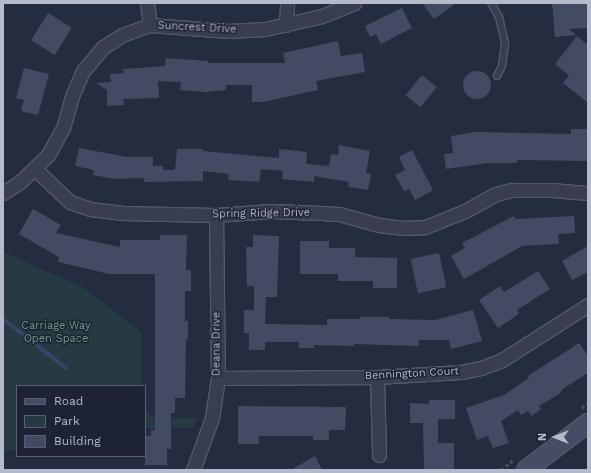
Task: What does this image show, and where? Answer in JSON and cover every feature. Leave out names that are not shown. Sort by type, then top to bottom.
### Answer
[{"type":"main road","points":[[526,470],[588,423]]},
{"type":"street","points":[[147,3],[150,25]]},
{"type":"street","points":[[286,25],[287,3]]},
{"type":"street","name":"Suncrest Drive","points":[[3,193],[20,182],[48,155],[67,117],[77,82],[92,59],[102,48],[122,34],[150,25],[232,32],[286,25],[334,7],[355,3]]},
{"type":"street","name":"Spring Ridge Drive","points":[[35,169],[70,202],[90,209],[121,213],[216,215],[271,211],[339,214],[379,225],[402,228],[425,227],[465,211],[496,194],[511,190],[588,192]]},
{"type":"street","name":"Deana Drive","points":[[193,470],[212,418],[218,378],[216,215]]},
{"type":"street","name":"Bennington Court","points":[[218,378],[378,377],[461,372],[481,368],[502,360],[588,305]]},
{"type":"street","points":[[378,377],[379,455]]},
{"type":"lane","points":[[491,3],[499,17],[505,44],[502,66],[497,76]]},
{"type":"green space","name":"Carriage Way Open Space","points":[[3,252],[84,288],[142,333],[141,385],[16,385],[16,450],[3,450]]},
{"type":"green space","points":[[146,411],[153,418],[197,418],[194,428],[146,428]]},
{"type":"building","points":[[422,3],[456,3],[434,19]]},
{"type":"building","points":[[552,3],[588,3],[588,28],[569,29],[576,35],[555,37]]},
{"type":"building","points":[[402,8],[412,28],[381,44],[376,34],[370,37],[365,26]]},
{"type":"building","points":[[48,13],[72,28],[55,55],[31,40]]},
{"type":"building","points":[[577,36],[588,45],[588,103],[563,83],[569,75],[555,64]]},
{"type":"building","points":[[338,41],[341,56],[362,53],[365,72],[316,81],[318,90],[263,102],[252,102],[252,85],[226,85],[226,90],[206,92],[180,90],[181,82],[158,81],[159,98],[123,99],[124,105],[107,106],[107,90],[96,83],[111,82],[110,74],[124,73],[123,69],[165,66],[166,58],[208,61],[208,63],[285,63],[283,53]]},
{"type":"building","points":[[24,68],[49,74],[38,115],[21,111],[24,100],[16,98]]},
{"type":"building","points":[[477,71],[483,72],[487,75],[490,79],[490,91],[487,95],[483,98],[477,99],[471,98],[467,95],[464,91],[463,85],[464,79],[467,75],[471,72]]},
{"type":"building","points":[[422,75],[437,87],[420,107],[406,95]]},
{"type":"building","points":[[571,129],[588,129],[588,161],[517,160],[517,163],[488,163],[446,169],[444,154],[453,153],[451,136],[475,132],[571,134]]},
{"type":"building","points":[[339,145],[370,151],[366,173],[371,174],[368,190],[348,187],[349,182],[314,176],[314,182],[282,179],[283,171],[261,169],[259,182],[228,180],[229,174],[203,171],[203,181],[144,182],[144,178],[114,179],[93,175],[94,170],[75,166],[79,148],[127,157],[153,157],[153,166],[163,166],[163,170],[175,170],[177,149],[203,149],[203,151],[279,158],[279,149],[307,152],[306,164],[329,166],[331,154],[338,155]]},
{"type":"building","points":[[412,150],[433,190],[415,200],[409,189],[404,191],[395,175],[405,170],[399,157]]},
{"type":"building","points":[[33,209],[61,225],[56,233],[120,247],[120,240],[160,240],[160,235],[187,235],[186,270],[191,270],[191,291],[185,291],[185,321],[188,321],[188,339],[186,339],[185,398],[175,398],[175,413],[171,413],[171,449],[167,449],[167,465],[145,465],[146,436],[151,436],[151,430],[155,430],[155,274],[109,274],[58,262],[59,257],[19,234]]},
{"type":"building","points":[[514,216],[516,219],[574,216],[575,233],[558,234],[559,244],[522,246],[464,279],[451,256],[465,248],[462,243]]},
{"type":"building","points":[[253,235],[279,236],[277,297],[266,297],[265,324],[327,325],[327,319],[360,319],[360,317],[435,320],[473,310],[482,341],[451,349],[449,340],[419,340],[419,346],[354,344],[354,346],[314,345],[314,348],[299,348],[299,342],[265,342],[265,350],[249,350],[249,333],[244,333],[244,310],[254,310],[254,286],[247,286],[246,247],[253,247]]},
{"type":"building","points":[[300,241],[329,241],[329,248],[355,248],[355,257],[397,258],[397,288],[373,288],[373,281],[338,281],[338,274],[300,274]]},
{"type":"building","points":[[588,246],[588,272],[572,280],[562,261]]},
{"type":"building","points":[[439,253],[446,287],[418,293],[411,259]]},
{"type":"building","points":[[538,271],[550,289],[517,310],[519,314],[498,328],[479,300],[500,286],[504,292]]},
{"type":"building","points":[[579,343],[588,356],[588,373],[561,390],[562,392],[539,406],[541,409],[532,416],[528,411],[521,415],[518,410],[501,421],[509,443],[493,448],[488,436],[477,440],[466,408],[504,395],[529,378],[528,376]]},
{"type":"building","points":[[429,400],[455,400],[455,419],[438,419],[438,443],[454,443],[454,469],[424,469],[423,423],[410,423],[410,403],[429,404]]},
{"type":"building","points":[[238,406],[346,407],[345,430],[329,430],[329,440],[313,440],[313,436],[259,436],[259,444],[238,444]]},
{"type":"building","points":[[315,456],[322,470],[291,470]]},
{"type":"waterway","points":[[3,319],[66,368]]}]
